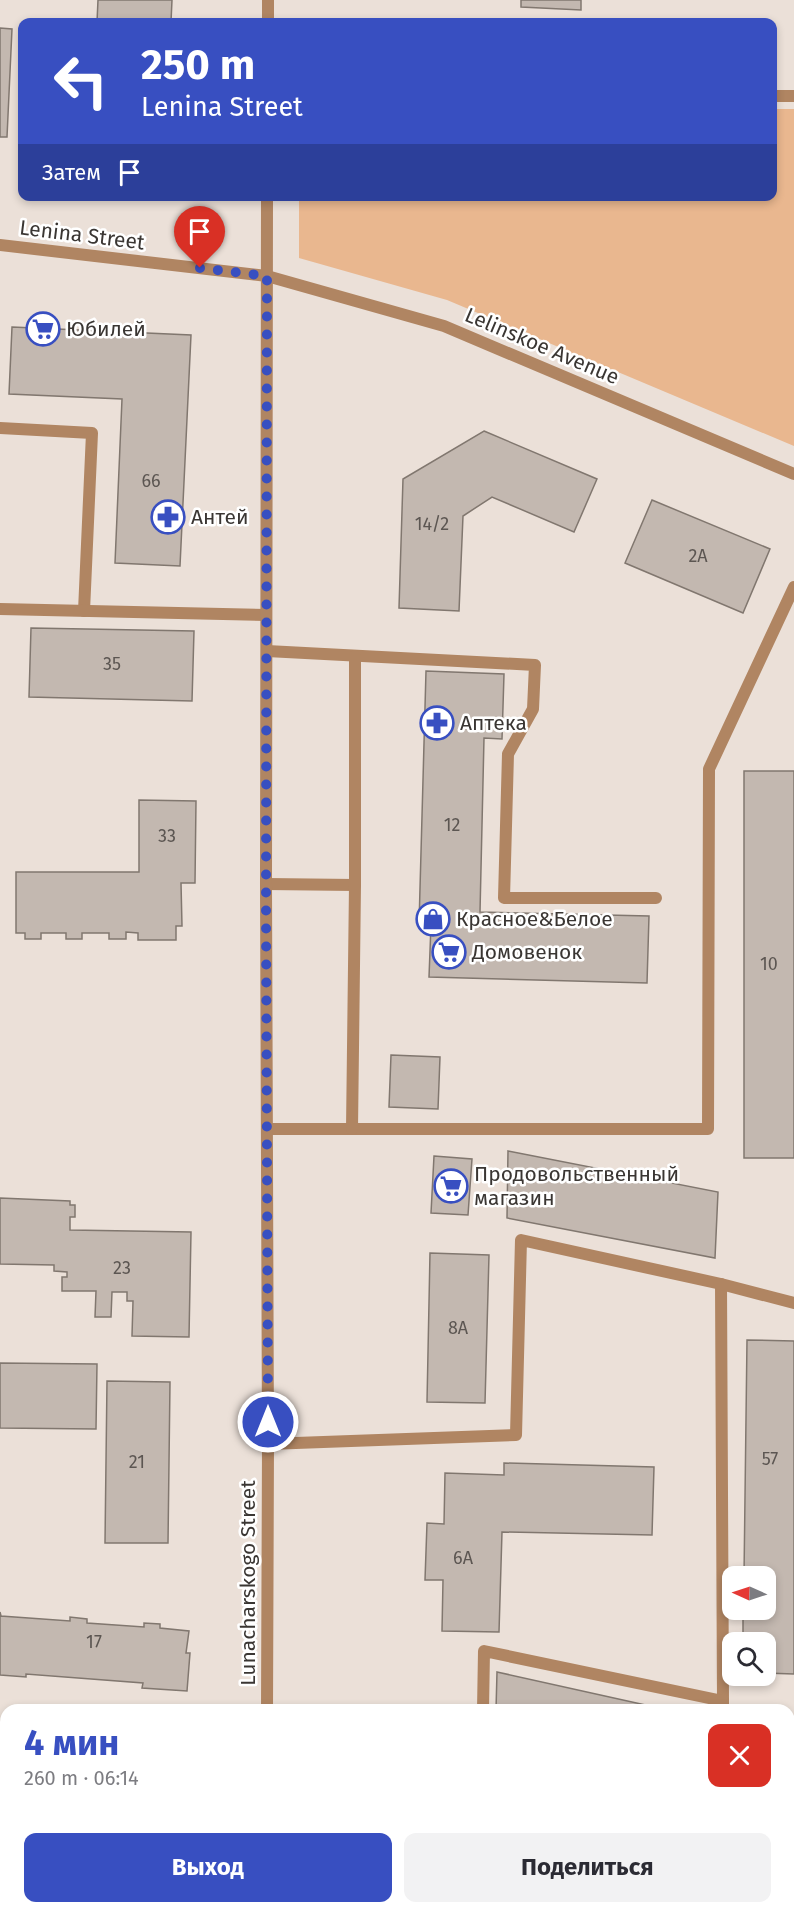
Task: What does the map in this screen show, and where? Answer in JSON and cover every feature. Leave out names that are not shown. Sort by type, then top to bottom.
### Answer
[{"type":"street","points":[[268,0],[268,18]]},
{"type":"street","points":[[777,96],[794,96]]},
{"type":"street","name":"Lunacharskogo Street","points":[[267,201],[267,1704]]},
{"type":"street","name":"Lenina Street","points":[[0,244],[267,276]]},
{"type":"street","name":"Lelinskoe Avenue","points":[[267,276],[444,326],[794,474]]},
{"type":"street","points":[[0,428],[92,433],[84,611]]},
{"type":"street","points":[[267,1129],[708,1129],[709,769],[794,587]]},
{"type":"street","points":[[0,609],[266,615]]},
{"type":"street","points":[[267,651],[535,665],[534,709],[508,754],[504,898],[656,898]]},
{"type":"street","points":[[352,1129],[355,656]]},
{"type":"street","points":[[266,884],[355,885]]},
{"type":"street","points":[[268,1444],[516,1435],[521,1240],[721,1284],[794,1303]]},
{"type":"street","points":[[721,1284],[723,1704]]},
{"type":"street","points":[[483,1704],[484,1651],[714,1704]]},
{"type":"shaded area","points":[[777,109],[794,109],[794,446],[447,300],[299,258],[299,201],[777,201]]},
{"type":"building","points":[[98,0],[172,0],[171,18],[97,18]]},
{"type":"building","points":[[521,0],[581,0],[581,10],[521,7]]},
{"type":"building","points":[[0,28],[12,29],[7,137],[0,137]]},
{"type":"building","points":[[12,327],[191,335],[180,566],[115,563],[122,399],[9,394]]},
{"type":"building","points":[[484,431],[597,479],[574,532],[492,497],[463,516],[459,611],[399,608],[403,479]]},
{"type":"building","points":[[652,500],[770,549],[743,613],[625,563]]},
{"type":"building","points":[[31,628],[194,631],[192,701],[29,697]]},
{"type":"building","points":[[426,671],[504,674],[502,739],[484,738],[480,912],[649,916],[647,983],[429,977],[431,925],[419,925]]},
{"type":"building","points":[[744,771],[794,771],[794,1158],[744,1158]]},
{"type":"building","points":[[139,800],[196,801],[195,883],[181,883],[182,926],[176,926],[176,940],[138,940],[138,933],[126,932],[126,939],[109,939],[109,933],[82,933],[82,939],[66,939],[66,933],[41,933],[41,939],[25,939],[25,933],[16,933],[16,872],[139,872]]},
{"type":"building","points":[[391,1055],[440,1057],[438,1109],[389,1107]]},
{"type":"building","points":[[508,1151],[718,1192],[715,1258],[507,1218]]},
{"type":"building","name":"Продовольственный магазин","points":[[434,1156],[472,1159],[468,1215],[431,1213]]},
{"type":"building","points":[[0,1198],[70,1201],[70,1205],[75,1205],[75,1217],[70,1217],[70,1230],[191,1232],[189,1337],[132,1336],[133,1301],[127,1301],[127,1292],[112,1292],[111,1317],[95,1317],[96,1291],[62,1291],[62,1277],[67,1277],[67,1272],[54,1271],[54,1265],[0,1264]]},
{"type":"building","points":[[430,1253],[489,1255],[485,1403],[427,1402]]},
{"type":"building","points":[[747,1340],[794,1341],[794,1674],[776,1673],[776,1632],[743,1632],[743,1620],[776,1620],[776,1566],[744,1566]]},
{"type":"building","points":[[0,1363],[97,1364],[96,1429],[0,1428]]},
{"type":"building","points":[[107,1381],[170,1382],[168,1543],[105,1543]]},
{"type":"building","points":[[504,1463],[654,1467],[652,1535],[502,1532],[499,1632],[442,1631],[443,1580],[425,1580],[427,1523],[444,1524],[445,1473],[504,1475]]},
{"type":"building","points":[[0,1612],[1,1616],[70,1621],[70,1617],[87,1619],[87,1623],[144,1627],[144,1623],[160,1624],[160,1628],[189,1631],[186,1653],[190,1653],[187,1691],[142,1688],[143,1683],[26,1674],[26,1677],[0,1675]]},
{"type":"building","points":[[497,1672],[641,1704],[496,1704]]},
{"type":"place","name":"Юбилей","points":[[43,329]]},
{"type":"place","name":"Антей","points":[[168,517]]},
{"type":"place","name":"Аптека","points":[[437,723]]},
{"type":"place","name":"Красное&Белое","points":[[433,919]]},
{"type":"place","name":"Домовенок","points":[[449,952]]},
{"type":"place","name":"Продовольственный магазин","points":[[451,1186]]},
{"type":"route","points":[[200,268],[267,276],[268,1422]]}]
